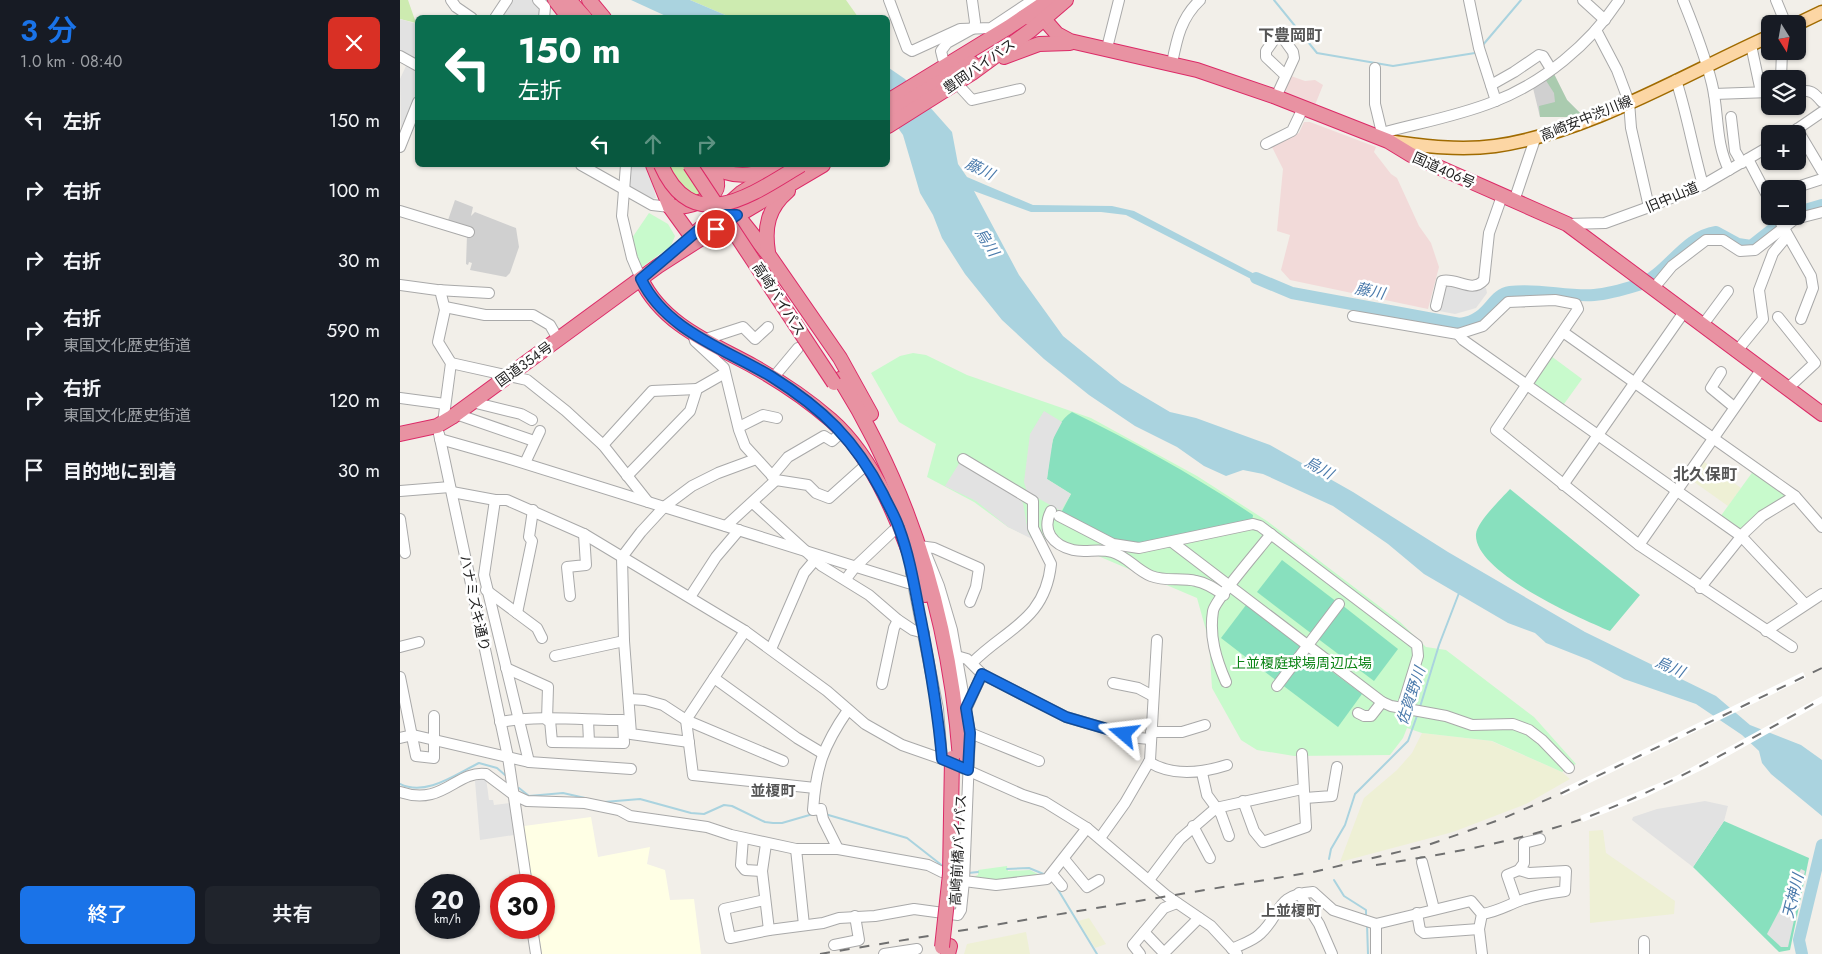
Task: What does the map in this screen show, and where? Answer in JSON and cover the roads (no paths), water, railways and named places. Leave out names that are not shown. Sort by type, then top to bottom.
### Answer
[{"type":"highway","points":[[555,0],[566,15]]},
{"type":"highway","points":[[561,0],[573,15]]},
{"type":"highway","points":[[570,0],[582,15]]},
{"type":"highway","points":[[579,0],[592,15]]},
{"type":"highway","points":[[589,0],[602,15]]},
{"type":"highway","name":"豊岡バイパス","points":[[890,124],[936,84],[1049,0]]},
{"type":"highway","name":"豊岡バイパス","points":[[890,100],[972,74],[1031,30],[1066,0]]},
{"type":"highway","points":[[1024,17],[1043,18]]},
{"type":"highway","points":[[890,112],[1043,18]]},
{"type":"highway","name":"国道406号","points":[[1043,18],[1056,34],[1075,43],[1172,63],[1276,97],[1384,138],[1411,155],[1566,224],[1822,414]]},
{"type":"highway","points":[[972,74],[1029,47],[1075,43]]},
{"type":"highway","points":[[654,167],[668,202],[691,236]]},
{"type":"highway","points":[[662,167],[668,202]]},
{"type":"highway","points":[[663,167],[670,181],[683,194],[702,204],[718,206],[744,199],[798,167]]},
{"type":"highway","name":"高崎バイパス","points":[[691,167],[837,381]]},
{"type":"highway","name":"高崎バイパス","points":[[698,167],[837,381]]},
{"type":"highway","points":[[668,202],[686,206],[711,195],[717,187],[715,167]]},
{"type":"highway","points":[[717,167],[735,175],[750,175],[772,167]]},
{"type":"highway","points":[[722,167],[742,170],[756,167]]},
{"type":"highway","points":[[658,266],[741,193],[781,167]]},
{"type":"highway","points":[[691,236],[700,235],[734,217],[821,167]]},
{"type":"highway","points":[[768,254],[765,232],[770,214],[779,200],[792,188],[821,167]]},
{"type":"highway","points":[[716,215],[734,217],[768,254],[851,376],[886,448],[894,470],[896,488]]},
{"type":"highway","points":[[658,266],[734,217]]},
{"type":"highway","name":"国道354号","points":[[400,434],[440,429],[472,402],[658,266]]},
{"type":"highway","points":[[641,279],[661,310],[698,336],[773,378],[822,412],[871,461],[926,596]]},
{"type":"highway","name":"高崎前橋バイパス","points":[[837,381],[871,461],[888,483],[908,535],[926,596],[941,666],[951,758]]},
{"type":"highway","name":"高崎前橋バイパス","points":[[837,381],[868,427],[896,488],[919,546],[944,638],[953,686],[950,874],[945,950]]},
{"type":"main road","points":[[1806,20],[1822,12]]},
{"type":"main road","name":"高崎安中渋川線","points":[[1384,138],[1454,148],[1494,146],[1535,139],[1629,102],[1761,40]]},
{"type":"street","points":[[497,15],[507,0]]},
{"type":"street","points":[[538,0],[546,7],[545,15]]},
{"type":"street","points":[[888,0],[910,51],[960,29],[991,28],[1033,0]]},
{"type":"street","points":[[944,59],[941,52],[944,46],[974,28],[972,0]]},
{"type":"street","points":[[1106,48],[1119,0]]},
{"type":"street","points":[[1172,63],[1179,29],[1185,17],[1200,0]]},
{"type":"street","points":[[1468,0],[1496,101]]},
{"type":"street","points":[[1583,0],[1605,20]]},
{"type":"street","points":[[1375,68],[1375,104],[1384,138],[1496,101],[1551,69],[1578,50],[1605,20],[1619,0]]},
{"type":"street","points":[[1683,0],[1707,65],[1714,94],[1722,156],[1729,170]]},
{"type":"street","points":[[1776,0],[1780,15]]},
{"type":"street","points":[[454,1],[469,15]]},
{"type":"street","points":[[1596,30],[1617,70],[1629,102],[1631,128],[1649,207]]},
{"type":"street","points":[[1751,44],[1761,76]]},
{"type":"street","points":[[1491,85],[1539,55],[1542,56],[1551,69]]},
{"type":"street","points":[[400,56],[415,64]]},
{"type":"street","points":[[1276,97],[1285,75]]},
{"type":"street","points":[[1676,80],[1685,108],[1693,150],[1703,184]]},
{"type":"street","points":[[960,88],[972,100],[1020,89]]},
{"type":"street","points":[[1806,90],[1814,92],[1822,102]]},
{"type":"street","points":[[1714,94],[1761,92]]},
{"type":"street","points":[[1266,144],[1292,130],[1303,108]]},
{"type":"street","points":[[400,147],[415,110]]},
{"type":"street","points":[[1803,125],[1822,112]]},
{"type":"street","points":[[1731,117],[1735,151],[1745,161],[1761,187]]},
{"type":"street","points":[[1436,306],[1442,281],[1450,280],[1464,286],[1482,283],[1489,233],[1508,198],[1535,139]]},
{"type":"street","points":[[1806,148],[1822,171]]},
{"type":"street","name":"旧中山道","points":[[1566,224],[1605,223],[1649,207],[1703,184],[1761,151]]},
{"type":"street","points":[[585,167],[652,205],[668,202]]},
{"type":"street","points":[[626,167],[622,206],[624,229],[632,258],[641,279]]},
{"type":"street","points":[[1806,184],[1822,178]]},
{"type":"street","points":[[400,211],[469,232]]},
{"type":"street","points":[[1806,217],[1822,212]]},
{"type":"street","points":[[1647,285],[1706,240],[1723,240],[1740,251],[1756,250],[1781,225]]},
{"type":"street","points":[[1781,225],[1811,276],[1813,288],[1800,319]]},
{"type":"street","points":[[1736,352],[1762,319],[1759,290],[1781,225]]},
{"type":"street","points":[[400,285],[489,293]]},
{"type":"street","points":[[440,290],[445,307],[438,342],[451,363],[526,380],[566,411],[603,445],[648,502]]},
{"type":"street","points":[[1702,326],[1728,291]]},
{"type":"street","points":[[1354,316],[1458,334],[1483,326],[1505,303],[1538,300],[1564,301],[1578,307],[1496,430],[1639,545],[1700,588],[1792,647]]},
{"type":"street","points":[[445,307],[485,315],[533,315],[550,325],[558,340]]},
{"type":"street","points":[[1563,485],[1684,312]]},
{"type":"street","points":[[1778,317],[1815,363],[1787,389]]},
{"type":"street","points":[[768,327],[754,339],[743,327],[698,336],[694,341],[724,368],[738,428],[745,446],[774,478],[808,485],[816,493],[829,498],[871,461]]},
{"type":"street","points":[[1563,332],[1795,496],[1822,527]]},
{"type":"street","points":[[1458,334],[1463,340],[1741,536],[1805,604]]},
{"type":"street","points":[[773,378],[798,348]]},
{"type":"street","name":"ハナミズキ通り","points":[[451,363],[440,429],[451,490],[508,757],[525,874]]},
{"type":"street","points":[[1639,545],[1761,370]]},
{"type":"street","points":[[1721,372],[1711,388],[1734,407]]},
{"type":"street","points":[[603,445],[652,391],[698,388],[725,373]]},
{"type":"street","points":[[627,476],[690,411],[698,388]]},
{"type":"street","points":[[400,398],[444,404]]},
{"type":"street","points":[[472,402],[521,414],[532,420]]},
{"type":"street","points":[[456,414],[534,441]]},
{"type":"street","points":[[738,428],[763,415],[777,418]]},
{"type":"street","points":[[440,429],[525,463],[908,583]]},
{"type":"street","points":[[525,463],[540,431]]},
{"type":"street","points":[[726,526],[753,503],[774,478],[788,457],[824,436],[832,441],[842,432]]},
{"type":"street","points":[[689,742],[631,734],[624,641],[622,557],[641,532],[664,507],[692,486],[718,473],[756,459]]},
{"type":"street","points":[[963,459],[1033,500],[1033,528],[1047,552],[1051,564],[1044,593],[1026,620],[972,663]]},
{"type":"street","points":[[400,491],[451,490],[494,500],[507,500],[584,534],[745,631],[827,691],[866,724],[902,745],[951,758],[968,770],[1023,795],[1045,802],[1086,828],[1177,903],[1211,926],[1235,951],[1260,934],[1280,906],[1289,897],[1298,893],[1313,892],[1333,910],[1374,924],[1471,901],[1482,914],[1480,929],[1482,954]]},
{"type":"street","points":[[1700,588],[1741,536],[1762,516],[1795,496]]},
{"type":"street","points":[[494,500],[484,558],[486,590],[529,762]]},
{"type":"street","points":[[753,503],[815,560],[846,579],[898,620],[913,630],[924,633]]},
{"type":"street","points":[[517,613],[532,541],[529,537],[533,510]]},
{"type":"street","points":[[1227,591],[1197,581],[1168,581],[1152,576],[1114,552],[1067,548],[1047,532],[1047,520],[1055,514],[1119,545],[1139,548],[1253,524],[1260,526],[1417,645],[1418,656],[1408,709]]},
{"type":"street","points":[[400,519],[405,553]]},
{"type":"street","points":[[846,579],[855,567],[899,528],[924,633],[932,658],[938,709],[951,758]]},
{"type":"street","points":[[690,597],[716,557],[739,530]]},
{"type":"street","points":[[570,596],[567,567],[586,564],[584,534]]},
{"type":"street","points":[[1226,682],[1215,657],[1212,635],[1213,611],[1271,534]]},
{"type":"street","points":[[1172,542],[1227,591],[1308,646],[1382,702],[1391,706],[1481,726],[1513,724],[1529,730],[1542,740],[1570,768]]},
{"type":"street","points":[[919,546],[934,548],[979,568],[976,587],[970,602]]},
{"type":"street","points":[[765,900],[724,909],[730,938],[855,916],[875,916],[914,909],[958,915],[961,910],[970,733],[939,586],[928,557],[919,546]]},
{"type":"street","points":[[771,649],[804,573],[815,560]]},
{"type":"street","points":[[486,590],[537,628],[542,638]]},
{"type":"street","points":[[1766,631],[1822,594]]},
{"type":"street","points":[[1277,686],[1339,604]]},
{"type":"street","points":[[882,684],[894,628],[898,620]]},
{"type":"street","points":[[745,631],[686,720],[693,775],[815,788]]},
{"type":"street","points":[[1100,838],[1125,803],[1149,762],[1152,753],[1153,696],[1158,640]]},
{"type":"street","points":[[555,656],[624,641]]},
{"type":"street","points":[[400,647],[419,642]]},
{"type":"street","points":[[955,655],[972,663],[982,674],[1066,717],[1139,738],[1182,732],[1205,725]]},
{"type":"street","points":[[500,722],[518,719],[549,720],[623,720],[624,742],[552,742],[549,720],[548,687],[506,668]]},
{"type":"street","points":[[966,708],[982,674]]},
{"type":"street","points":[[400,677],[416,756],[434,758],[434,716]]},
{"type":"street","points":[[714,678],[797,738],[822,752]]},
{"type":"street","points":[[1113,683],[1138,688],[1153,696]]},
{"type":"street","points":[[629,699],[645,700],[663,705],[686,720],[783,761]]},
{"type":"street","points":[[1358,713],[1370,716],[1382,702]]},
{"type":"street","points":[[838,849],[820,813],[815,788],[822,752],[832,732],[848,710]]},
{"type":"street","points":[[588,720],[589,742]]},
{"type":"street","points":[[970,733],[1039,761]]},
{"type":"street","points":[[400,738],[413,735],[529,762],[631,769]]},
{"type":"street","points":[[1242,801],[1254,831],[1263,842],[1306,827],[1302,754]]},
{"type":"street","points":[[1149,762],[1158,768],[1202,773],[1227,765]]},
{"type":"street","points":[[1149,880],[1180,838],[1216,808],[1242,801],[1304,794],[1332,796],[1337,767]]},
{"type":"street","points":[[400,792],[416,796],[427,796],[480,773],[513,788],[534,803],[594,805],[619,810],[630,816],[707,827],[766,844],[796,849],[838,849],[928,865],[942,872]]},
{"type":"street","points":[[1202,773],[1207,795],[1221,814],[1229,836]]},
{"type":"street","points":[[1193,826],[1210,858]]},
{"type":"street","points":[[964,876],[996,885],[1050,877],[1086,828]]},
{"type":"street","points":[[743,838],[741,865],[745,870],[762,872]]},
{"type":"street","points":[[1516,901],[1507,875],[1519,870],[1524,863],[1524,843],[1540,839]]},
{"type":"street","points":[[766,844],[762,872],[769,930]]},
{"type":"street","points":[[796,849],[804,925]]},
{"type":"street","points":[[1064,859],[1088,887],[1099,880]]},
{"type":"street","points":[[1422,862],[1434,909]]},
{"type":"street","points":[[1482,914],[1498,912],[1516,901],[1537,895],[1565,891],[1566,870],[1530,873],[1519,870]]},
{"type":"street","points":[[1050,877],[1062,886]]},
{"type":"street","points":[[1298,893],[1319,924],[1332,954]]},
{"type":"street","points":[[1140,954],[1133,945],[1164,908],[1177,903]]},
{"type":"street","points":[[1417,913],[1420,930],[1424,933],[1480,929]]},
{"type":"street","points":[[834,945],[859,940],[855,916]]},
{"type":"street","points":[[1144,932],[1164,954],[1199,918]]},
{"type":"street","points":[[1374,924],[1376,954]]},
{"type":"street","points":[[534,939],[536,954]]},
{"type":"street","points":[[1644,941],[1644,954]]},
{"type":"street","points":[[884,954],[917,949]]},
{"type":"water","points":[[631,0],[690,0],[725,15],[664,15]]},
{"type":"water","name":"烏川","points":[[890,69],[905,79],[952,132],[958,164],[967,177],[1033,205],[1112,206],[1134,211],[1268,281],[1271,285],[1255,281],[1126,215],[1101,212],[1031,212],[974,191],[1019,275],[1063,336],[1121,383],[1170,412],[1196,418],[1270,445],[1353,492],[1448,552],[1585,632],[1716,696],[1750,725],[1801,745],[1822,760],[1822,816],[1771,774],[1762,763],[1759,751],[1742,735],[1696,704],[1624,679],[1589,660],[1546,643],[1535,633],[1508,623],[1424,574],[1388,544],[1333,506],[1263,474],[1243,470],[1226,476],[1204,466],[1177,447],[1135,426],[1089,395],[1044,359],[1002,320],[965,274],[942,238],[933,215],[920,193],[903,135],[898,128],[890,123]]},
{"type":"waterway","points":[[1274,0],[1317,53],[1393,66],[1475,53]]},
{"type":"waterway","points":[[1482,46],[1521,0]]},
{"type":"waterway","name":"藤川","points":[[1806,210],[1822,205]]},
{"type":"waterway","name":"藤川","points":[[1256,278],[1292,293],[1460,324],[1478,317],[1503,294],[1531,291],[1594,295],[1638,285],[1649,280],[1685,248],[1704,235],[1716,232],[1738,244],[1751,246],[1778,225]]},
{"type":"waterway","name":"佐賀野川","points":[[1420,707],[1439,645],[1459,593]]},
{"type":"waterway","name":"佐賀野川","points":[[1329,859],[1331,849],[1345,825],[1355,794],[1408,741],[1418,713]]},
{"type":"waterway","points":[[400,784],[420,788],[430,786],[451,778],[479,763],[497,768],[505,775]]},
{"type":"waterway","points":[[519,788],[529,796],[563,793],[585,798]]},
{"type":"waterway","points":[[604,802],[640,799],[691,813],[704,814],[724,805],[732,806],[765,822],[773,823],[782,823],[813,814]]},
{"type":"waterway","points":[[825,814],[907,838],[944,867]]},
{"type":"waterway","name":"天神川","points":[[1802,954],[1799,940],[1822,845]]},
{"type":"waterway","points":[[1007,869],[1029,868],[1046,875]]},
{"type":"waterway","points":[[968,873],[978,872]]},
{"type":"waterway","name":"佐賀野川","points":[[1334,880],[1344,896],[1366,910],[1366,917]]},
{"type":"waterway","points":[[1057,888],[1097,954]]},
{"type":"waterway","name":"佐賀野川","points":[[1367,924],[1368,954]]},
{"type":"railway","points":[[820,954],[1313,872],[1428,845],[1499,820],[1562,793],[1822,668]]},
{"type":"railway","points":[[1376,865],[1506,841],[1582,819],[1614,807],[1675,779],[1822,699]]},
{"type":"district","name":"下豊岡町","points":[[1290,35]]},
{"type":"district","name":"北久保町","points":[[1705,474]]},
{"type":"district","name":"並榎町","points":[[773,791]]},
{"type":"district","name":"上並榎町","points":[[1291,911]]},
{"type":"park label","name":"上並榎庭球場周辺広場","points":[[1302,663]]}]
